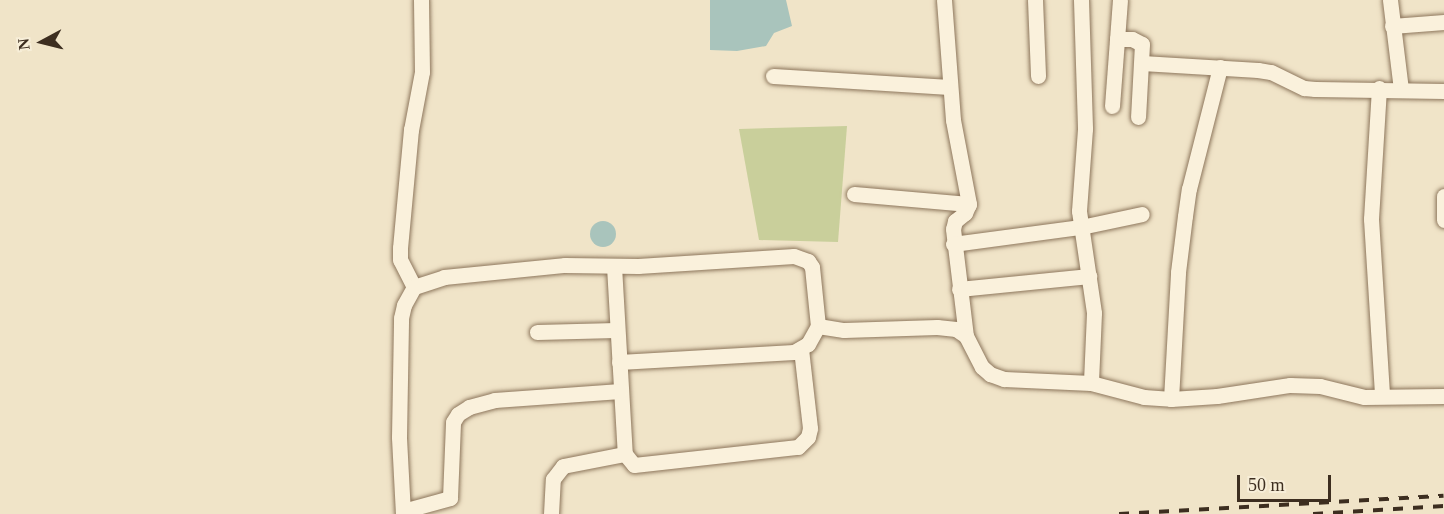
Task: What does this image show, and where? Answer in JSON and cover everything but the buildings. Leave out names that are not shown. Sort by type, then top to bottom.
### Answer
[{"type":"street","points":[[414,287],[400,260],[400,248],[411,130],[422,72],[421,0]]},
{"type":"street","points":[[944,0],[953,120],[969,204],[965,213],[955,221],[953,244],[966,336],[982,367],[990,374],[1024,381],[1091,383],[1143,397],[1171,399],[1217,396],[1290,385],[1320,386],[1364,397],[1444,396]]},
{"type":"street","points":[[1035,0],[1038,76]]},
{"type":"street","points":[[1081,0],[1085,129],[1079,185],[1081,227],[1095,325],[1091,383]]},
{"type":"street","points":[[1112,106],[1120,0]]},
{"type":"street","points":[[1390,0],[1401,89]]},
{"type":"street","points":[[1392,26],[1444,22]]},
{"type":"street","points":[[1117,39],[1132,39],[1142,44],[1138,117]]},
{"type":"street","points":[[1142,63],[1271,72],[1304,88],[1444,91]]},
{"type":"street","points":[[1171,399],[1178,272],[1185,216],[1189,189],[1220,67]]},
{"type":"street","points":[[772,76],[951,87]]},
{"type":"street","points":[[1379,88],[1371,236],[1382,396]]},
{"type":"street","points":[[854,194],[969,204]]},
{"type":"street","points":[[1444,196],[1444,220]]},
{"type":"street","points":[[953,244],[1081,227],[1142,214]]},
{"type":"street","points":[[619,362],[785,353],[801,349],[818,326],[812,267],[802,258],[763,256],[722,261],[614,266],[574,264],[438,278],[414,287],[404,305],[401,318],[399,437],[403,513],[450,498],[453,422],[458,414],[469,407],[495,400],[620,392]]},
{"type":"street","points":[[614,266],[620,392],[626,454],[629,461],[642,465],[798,447],[810,428],[801,349]]},
{"type":"street","points":[[959,289],[1089,276]]},
{"type":"street","points":[[818,326],[844,330],[937,327],[956,329],[966,336]]},
{"type":"street","points":[[537,332],[616,330]]},
{"type":"street","points":[[551,514],[553,479],[563,466],[626,454]]},
{"type":"green space","points":[[847,126],[838,242],[759,240],[739,129]]},
{"type":"water","points":[[710,0],[786,0],[792,26],[774,33],[766,46],[737,51],[710,50]]},
{"type":"water","points":[[603,221],[612,225],[616,234],[612,243],[603,247],[594,243],[590,234],[594,225]]},
{"type":"railway","points":[[1119,514],[1444,496]]},
{"type":"railway","points":[[1313,514],[1444,506]]}]
